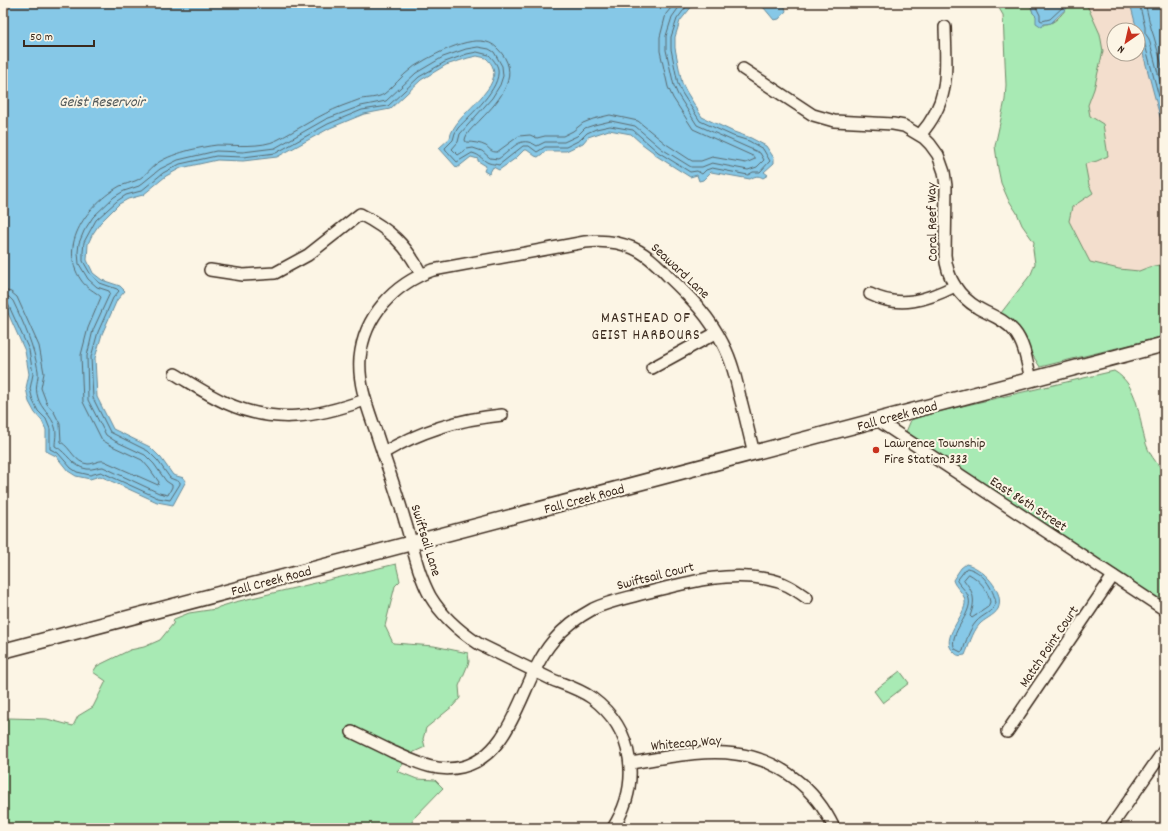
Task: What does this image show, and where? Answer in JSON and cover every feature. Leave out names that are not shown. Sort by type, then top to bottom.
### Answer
[{"type":"main road","name":"Fall Creek Road","points":[[3,651],[1165,344]]},
{"type":"street","points":[[920,135],[933,118],[943,93],[945,81],[945,27]]},
{"type":"street","name":"Coral Reef Way","points":[[743,69],[813,115],[834,121],[893,124],[904,126],[920,135],[933,148],[940,159],[946,186],[945,255],[947,269],[955,286],[966,300],[1000,319],[1013,330],[1022,345],[1031,380]]},
{"type":"street","points":[[210,270],[243,276],[275,273],[308,255],[360,214],[376,222],[400,241],[408,251],[421,274]]},
{"type":"street","name":"Seaward Lane","points":[[421,274],[442,267],[585,242],[602,241],[620,243],[640,251],[651,259],[702,310],[713,325],[716,333],[724,345],[733,369],[754,453]]},
{"type":"street","name":"Swiftsail Lane","points":[[421,274],[406,282],[389,296],[378,309],[370,324],[362,345],[360,358],[360,379],[365,400],[405,521],[422,580],[434,603],[448,620],[463,634],[479,644],[534,671],[590,696],[606,711],[617,725],[625,741],[630,763],[631,776],[627,798],[622,811],[612,828]]},
{"type":"street","points":[[870,294],[890,300],[907,302],[936,295],[955,286]]},
{"type":"street","points":[[652,368],[716,333]]},
{"type":"street","points":[[175,374],[225,402],[266,415],[313,415],[365,400]]},
{"type":"street","points":[[383,453],[409,438],[442,426],[484,416],[502,415]]},
{"type":"street","name":"East 86th Street","points":[[877,420],[1165,610]]},
{"type":"street","name":"Swiftsail Court","points":[[352,732],[419,764],[440,768],[462,767],[486,755],[500,740],[547,648],[568,626],[593,609],[617,600],[695,580],[728,576],[767,579],[781,582],[788,584],[807,598]]},
{"type":"street","name":"Match Point Court","points":[[1007,732],[1113,576]]},
{"type":"street","points":[[1110,828],[1165,749]]},
{"type":"street","name":"Whitecap Way","points":[[630,763],[706,753],[736,754],[761,760],[784,771],[798,780],[819,802],[829,816],[834,828]]},
{"type":"shaded area","points":[[1086,3],[1165,3],[1165,264],[1149,267],[1139,271],[1119,269],[1090,262],[1069,221],[1072,207],[1093,193],[1089,186],[1085,164],[1097,161],[1108,155],[1103,124],[1090,117],[1088,105],[1094,89]]},
{"type":"green space","points":[[996,3],[1030,3],[1033,13],[1044,24],[1048,24],[1057,19],[1069,6],[1068,3],[1086,3],[1100,34],[1103,51],[1094,89],[1088,105],[1090,116],[1103,124],[1108,156],[1085,164],[1089,185],[1093,193],[1072,207],[1069,221],[1090,262],[1119,269],[1139,271],[1149,267],[1165,264],[1165,336],[1040,367],[1017,330],[1001,313],[1031,274],[1035,264],[1033,249],[1034,242],[1022,225],[1017,213],[1008,199],[1001,183],[998,168],[995,146],[1005,100],[1006,85],[1003,15]]},
{"type":"green space","points":[[1114,371],[1122,377],[1133,393],[1148,449],[1165,472],[1165,604],[906,432],[911,420],[928,414]]},
{"type":"green space","points":[[396,564],[400,581],[395,586],[385,626],[393,643],[434,646],[468,653],[469,662],[459,686],[460,698],[453,706],[426,728],[423,739],[425,747],[414,752],[397,771],[417,779],[435,780],[443,788],[412,820],[413,828],[3,828],[3,725],[8,718],[47,719],[73,726],[78,716],[93,707],[106,681],[93,672],[97,666],[130,650],[144,647],[160,640],[173,624],[174,619],[189,613],[216,609],[235,602]]},
{"type":"green space","points":[[900,671],[909,683],[883,703],[874,691]]},
{"type":"water","name":"Geist Reservoir","points":[[3,3],[697,3],[693,5],[680,21],[675,37],[675,48],[682,83],[702,117],[766,146],[774,158],[774,163],[764,172],[768,175],[763,178],[756,176],[750,179],[711,172],[703,180],[699,181],[697,175],[690,177],[655,155],[631,134],[609,130],[588,137],[583,143],[566,151],[546,151],[538,157],[527,150],[524,150],[516,158],[499,170],[493,167],[489,174],[484,171],[486,166],[478,161],[478,159],[471,157],[457,168],[439,148],[450,138],[453,129],[484,94],[494,77],[493,67],[486,58],[477,56],[446,65],[421,80],[390,109],[364,114],[330,128],[277,157],[243,161],[217,160],[181,168],[166,176],[143,195],[128,199],[119,204],[100,223],[88,244],[87,260],[93,273],[102,280],[120,286],[125,291],[117,300],[102,334],[95,358],[97,397],[113,429],[150,447],[161,458],[173,475],[184,478],[186,481],[173,505],[157,502],[100,476],[90,479],[76,476],[68,471],[56,456],[46,451],[46,430],[42,421],[35,413],[29,402],[26,388],[29,374],[25,351],[3,302]]},
{"type":"water","points":[[756,3],[784,3],[786,11],[779,19],[774,20],[764,8]]},
{"type":"water","points":[[1030,3],[1068,3],[1069,6],[1051,23],[1044,24],[1042,27],[1036,23],[1036,16],[1033,13]]},
{"type":"water","points":[[1130,3],[1165,3],[1165,135],[1145,62],[1146,22],[1135,22]]},
{"type":"water","points":[[966,564],[979,570],[991,581],[999,595],[1000,602],[998,609],[992,616],[981,623],[977,628],[965,655],[960,656],[957,655],[950,647],[949,641],[954,627],[962,613],[965,601],[963,595],[953,580],[961,568]]},
{"type":"place","name":"Lawrence Township Fire Station 333","points":[[876,450]]},
{"type":"district","name":"MASTHEAD OF GEIST HARBOURS","points":[[646,326]]}]
